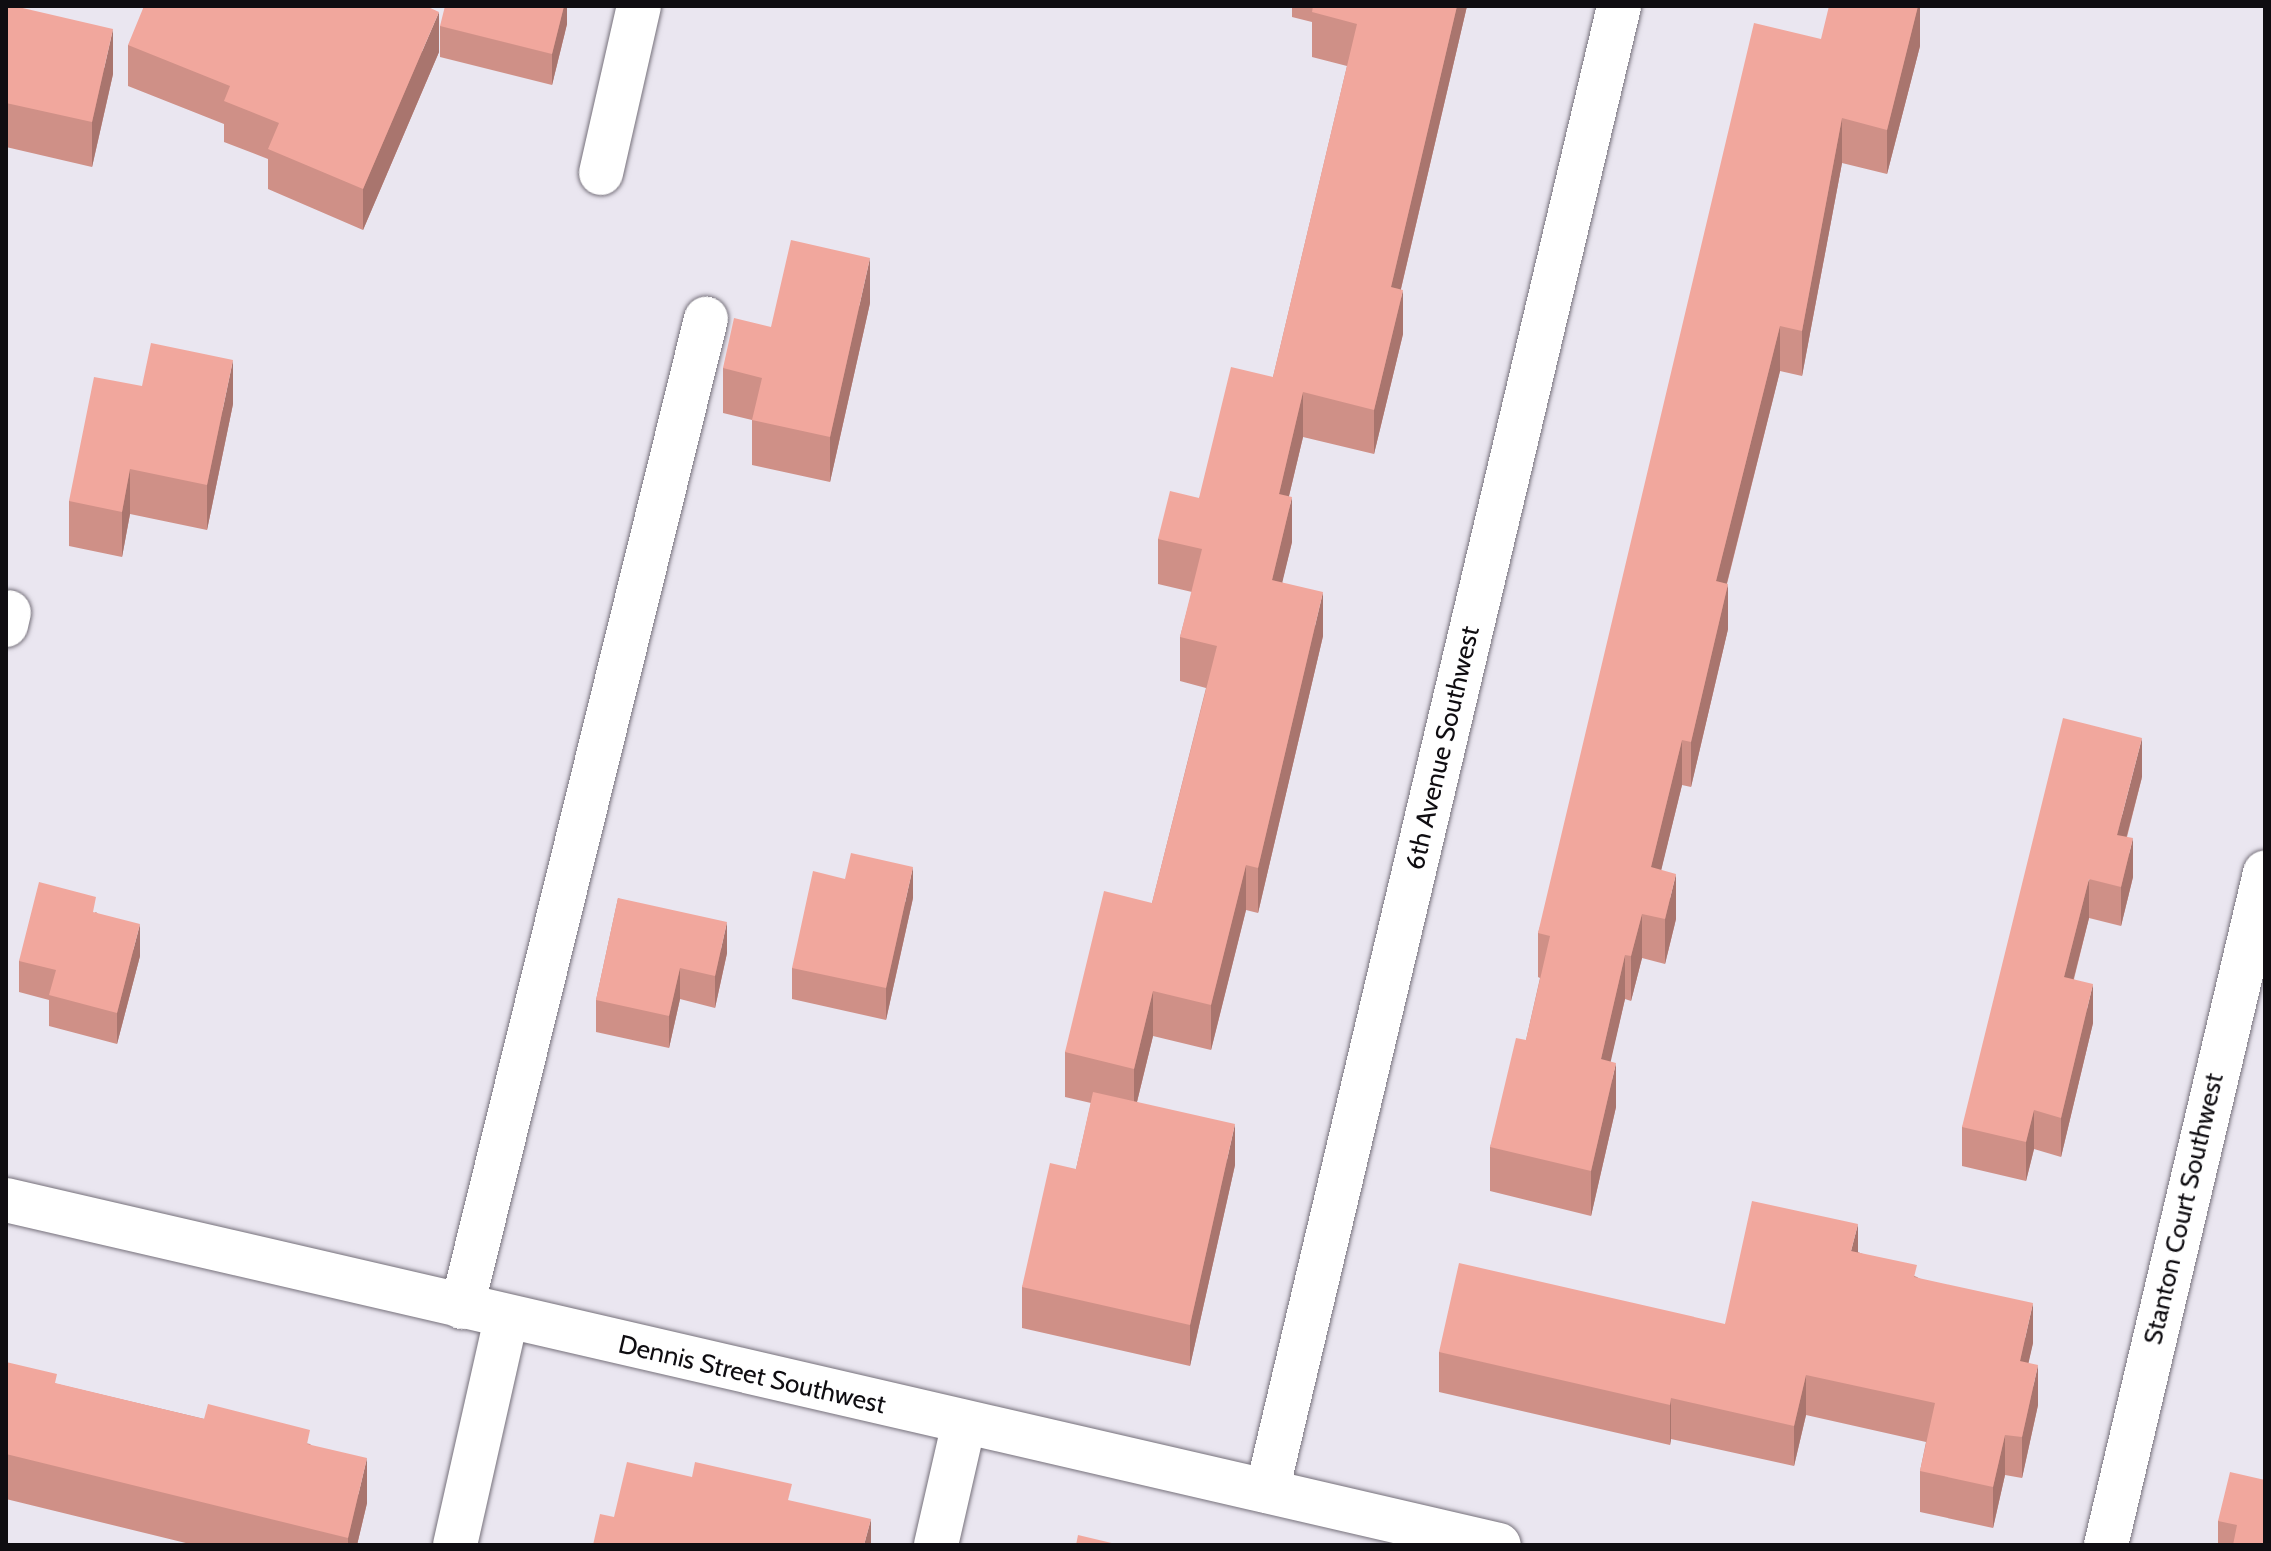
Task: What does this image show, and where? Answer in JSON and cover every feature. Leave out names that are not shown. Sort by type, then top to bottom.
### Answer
[{"type":"street","points":[[601,173],[639,6]]},
{"type":"street","name":"6th Avenue Southwest","points":[[1267,1491],[1619,6]]},
{"type":"street","points":[[462,1307],[706,319]]},
{"type":"street","name":"Stanton Court Southwest","points":[[2106,1545],[2265,873]]},
{"type":"street","name":"Dennis Street Southwest","points":[[6,1200],[506,1319],[1499,1545]]},
{"type":"street","points":[[455,1545],[506,1319]]},
{"type":"street","points":[[936,1545],[964,1423]]},
{"type":"building","points":[[6,6],[113,29],[92,122],[6,103]]},
{"type":"building","points":[[144,6],[426,6],[439,12],[363,189],[268,149],[279,123],[224,101],[230,86],[128,45]]},
{"type":"building","points":[[445,6],[564,6],[552,54],[440,26]]},
{"type":"building","points":[[1313,6],[1457,6],[1391,287],[1403,290],[1374,410],[1303,392],[1279,494],[1292,497],[1272,580],[1323,592],[1258,868],[1246,865],[1211,1005],[1153,991],[1134,1069],[1065,1052],[1104,891],[1152,903],[1217,646],[1180,637],[1202,549],[1158,539],[1170,491],[1199,498],[1231,367],[1273,377],[1357,24],[1312,12]]},
{"type":"building","points":[[1829,6],[1918,6],[1887,130],[1842,118],[1802,331],[1780,326],[1716,581],[1728,584],[1691,742],[1682,740],[1651,867],[1676,874],[1665,919],[1642,914],[1631,956],[1625,955],[1601,1059],[1616,1063],[1591,1171],[1490,1147],[1516,1038],[1526,1040],[1550,936],[1538,933],[1754,23],[1821,39]]},
{"type":"building","points":[[791,240],[870,258],[830,437],[752,420],[762,378],[723,368],[734,318],[771,327]]},
{"type":"building","points":[[151,343],[233,360],[207,485],[130,469],[122,512],[69,501],[94,377],[142,386]]},
{"type":"building","points":[[2063,718],[2142,738],[2117,835],[2133,838],[2121,887],[2089,879],[2064,977],[2093,984],[2061,1118],[2034,1110],[2026,1142],[1962,1127]]},
{"type":"building","points":[[851,853],[913,867],[886,988],[792,968],[813,871],[845,879]]},
{"type":"building","points":[[39,882],[96,897],[93,912],[140,924],[117,1013],[49,995],[56,970],[19,961]]},
{"type":"building","points":[[618,898],[727,922],[715,976],[680,968],[669,1016],[596,1000]]},
{"type":"building","points":[[1093,1092],[1235,1124],[1190,1325],[1022,1287],[1050,1163],[1076,1169]]},
{"type":"building","points":[[1752,1201],[1858,1224],[1851,1251],[1917,1265],[1914,1277],[2033,1303],[2020,1361],[2038,1365],[2022,1437],[2005,1435],[1993,1487],[1920,1471],[1935,1403],[1806,1375],[1794,1426],[1671,1398],[1670,1405],[1439,1352],[1459,1263],[1725,1324]]},
{"type":"building","points":[[6,1362],[57,1374],[55,1383],[204,1419],[208,1404],[310,1430],[307,1444],[367,1458],[348,1538],[6,1454]]},
{"type":"building","points":[[627,1462],[692,1477],[695,1462],[792,1484],[788,1500],[871,1519],[864,1545],[593,1545],[600,1514],[614,1517]]},
{"type":"building","points":[[2230,1472],[2265,1480],[2265,1545],[2233,1545],[2237,1525],[2218,1521]]},
{"type":"building","points":[[1078,1535],[1120,1545],[1076,1545]]}]
